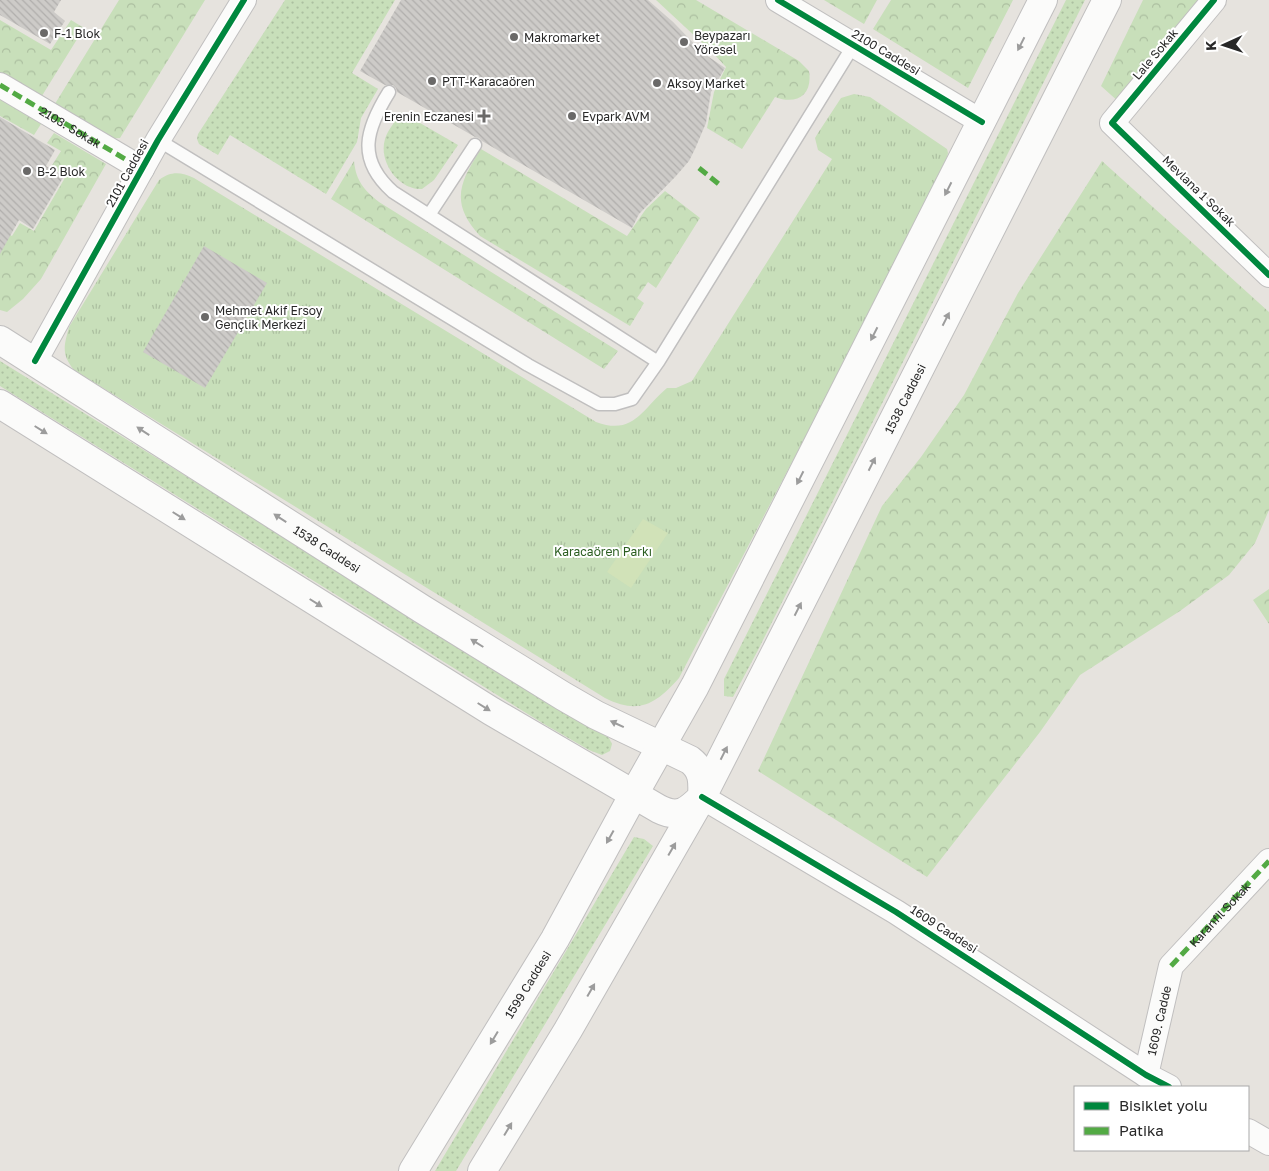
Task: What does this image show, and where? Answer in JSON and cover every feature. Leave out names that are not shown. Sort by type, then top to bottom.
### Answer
[{"type":"main road","points":[[634,794],[695,686],[1043,0]]},
{"type":"main road","name":"1538 Caddesi","points":[[0,404],[491,711],[659,809],[674,814],[687,810],[702,797],[1107,0]]},
{"type":"main road","name":"1538 Caddesi","points":[[0,340],[36,361],[422,609],[596,715],[684,756],[698,767],[703,777],[702,797]]},
{"type":"main road","name":"1599 Caddesi","points":[[413,1171],[555,939],[634,794]]},
{"type":"main road","points":[[482,1171],[568,1030],[702,797]]},
{"type":"street","name":"2101 Caddesi","points":[[36,361],[158,140],[244,0]]},
{"type":"street","name":"2100 Caddesi","points":[[778,0],[982,122]]},
{"type":"street","name":"Lale Sokak","points":[[1112,123],[1214,0]]},
{"type":"street","name":"2103. Sokak","points":[[0,85],[142,169]]},
{"type":"street","name":"Mevlana 1 Sokak","points":[[1112,123],[1269,275]]},
{"type":"street","name":"1609 Caddesi","points":[[702,797],[896,912],[1167,1086]]},
{"type":"street","name":"Karanfil Sokak","points":[[1171,966],[1269,861]]},
{"type":"street","name":"1609. Cadde","points":[[1146,1074],[1171,966]]},
{"type":"street","points":[[1249,1132],[1269,1143]]},
{"type":"lane","points":[[158,140],[528,365],[599,404],[615,404],[632,399],[658,362],[853,46]]},
{"type":"lane","points":[[389,92],[376,113],[369,135],[368,148],[373,169],[384,184],[428,215],[658,362]]},
{"type":"lane","points":[[428,215],[475,144]]},
{"type":"green space","points":[[119,0],[205,0],[120,138],[104,139],[53,107]]},
{"type":"green space","points":[[285,0],[395,0],[352,73],[378,89],[361,118],[357,142],[326,194],[230,135],[218,155],[199,144],[197,139],[198,134]]},
{"type":"green space","points":[[656,0],[696,0],[799,61],[809,71],[810,80],[806,92],[796,99],[790,100],[775,97],[742,149],[707,128],[714,92],[726,67]]},
{"type":"green space","points":[[824,0],[877,0],[864,24]]},
{"type":"green space","points":[[891,0],[1013,0],[968,88],[873,29]]},
{"type":"green space","points":[[1066,0],[1085,0],[757,652],[733,697],[724,696],[724,679]]},
{"type":"green space","points":[[1143,0],[1206,0],[1120,103],[1101,86]]},
{"type":"green space","points":[[0,20],[51,50],[71,20],[84,28],[40,99],[0,75]]},
{"type":"green space","name":"Karacaören Parkı","points":[[854,94],[870,97],[947,149],[946,160],[845,361],[679,678],[663,694],[646,704],[628,706],[605,698],[74,370],[65,354],[69,327],[159,180],[168,175],[180,174],[194,178],[596,422],[620,426],[629,423],[644,412],[667,388],[676,388],[692,381],[832,159],[818,150],[815,138],[841,98]]},
{"type":"green space","points":[[0,99],[41,124],[34,135],[0,116]]},
{"type":"green space","points":[[401,112],[458,145],[434,180],[422,189],[406,185],[398,180],[392,173],[385,157],[386,135]]},
{"type":"green space","points":[[54,133],[106,164],[41,279],[23,299],[7,312],[0,310],[0,230],[12,236],[20,223],[34,231],[66,176],[51,167],[61,151],[47,143]]},
{"type":"green space","points":[[481,149],[627,236],[646,209],[665,191],[700,218],[656,288],[648,282],[637,298],[644,303],[630,326],[480,236],[464,213],[461,193],[467,172]]},
{"type":"green space","points":[[354,161],[359,180],[379,202],[618,351],[604,369],[331,199]]},
{"type":"green space","points":[[1102,161],[1269,312],[1269,510],[1255,543],[1229,575],[1180,611],[1080,675],[1040,732],[927,877],[758,771],[882,506],[921,457],[964,395],[1018,293]]},
{"type":"green space","points":[[0,361],[609,738],[612,744],[610,751],[602,755],[589,750],[544,724],[0,386]]},
{"type":"green space","points":[[643,519],[668,533],[631,588],[607,572]]},
{"type":"green space","points":[[1269,589],[1269,624],[1253,600]]},
{"type":"green space","points":[[634,837],[644,839],[653,846],[456,1171],[435,1171]]},
{"type":"building","name":"F-1 Blok","points":[[0,0],[61,0],[54,12],[65,21],[50,44],[0,15]]},
{"type":"building","name":"Evpark AVM","points":[[401,0],[648,0],[673,22],[703,53],[725,68],[711,92],[706,123],[689,161],[639,214],[632,228],[397,92],[393,85],[385,85],[360,71]]},
{"type":"building","name":"B-2 Blok","points":[[0,117],[55,150],[46,166],[64,176],[33,229],[19,220],[0,254]]},
{"type":"building","name":"Mehmet Akif Ersoy Gençlik Merkezi","points":[[204,246],[267,283],[205,388],[143,352]]},
{"type":"marked path","points":[[0,85],[142,169]]},
{"type":"marked path","points":[[699,168],[720,185]]},
{"type":"marked path","points":[[1171,966],[1269,861]]},
{"type":"cycle path","points":[[35,361],[158,140],[244,0]]},
{"type":"cycle path","points":[[778,0],[982,122]]},
{"type":"cycle path","points":[[1214,0],[1112,123],[1269,275]]},
{"type":"cycle path","points":[[702,797],[896,912],[1146,1075],[1167,1086]]},
{"type":"place","name":"F-1 Blok","points":[[44,33]]},
{"type":"place","name":"Makromarket","points":[[514,37]]},
{"type":"place","name":"Beypazarı Yöresel","points":[[684,42]]},
{"type":"place","name":"PTT-Karacaören","points":[[432,81]]},
{"type":"place","name":"Aksoy Market","points":[[657,83]]},
{"type":"place","name":"Erenin Eczanesi","points":[[484,116]]},
{"type":"place","name":"Evpark AVM","points":[[572,116]]},
{"type":"place","name":"B-2 Blok","points":[[27,171]]},
{"type":"place","name":"Mehmet Akif Ersoy Gençlik Merkezi","points":[[205,317]]}]
